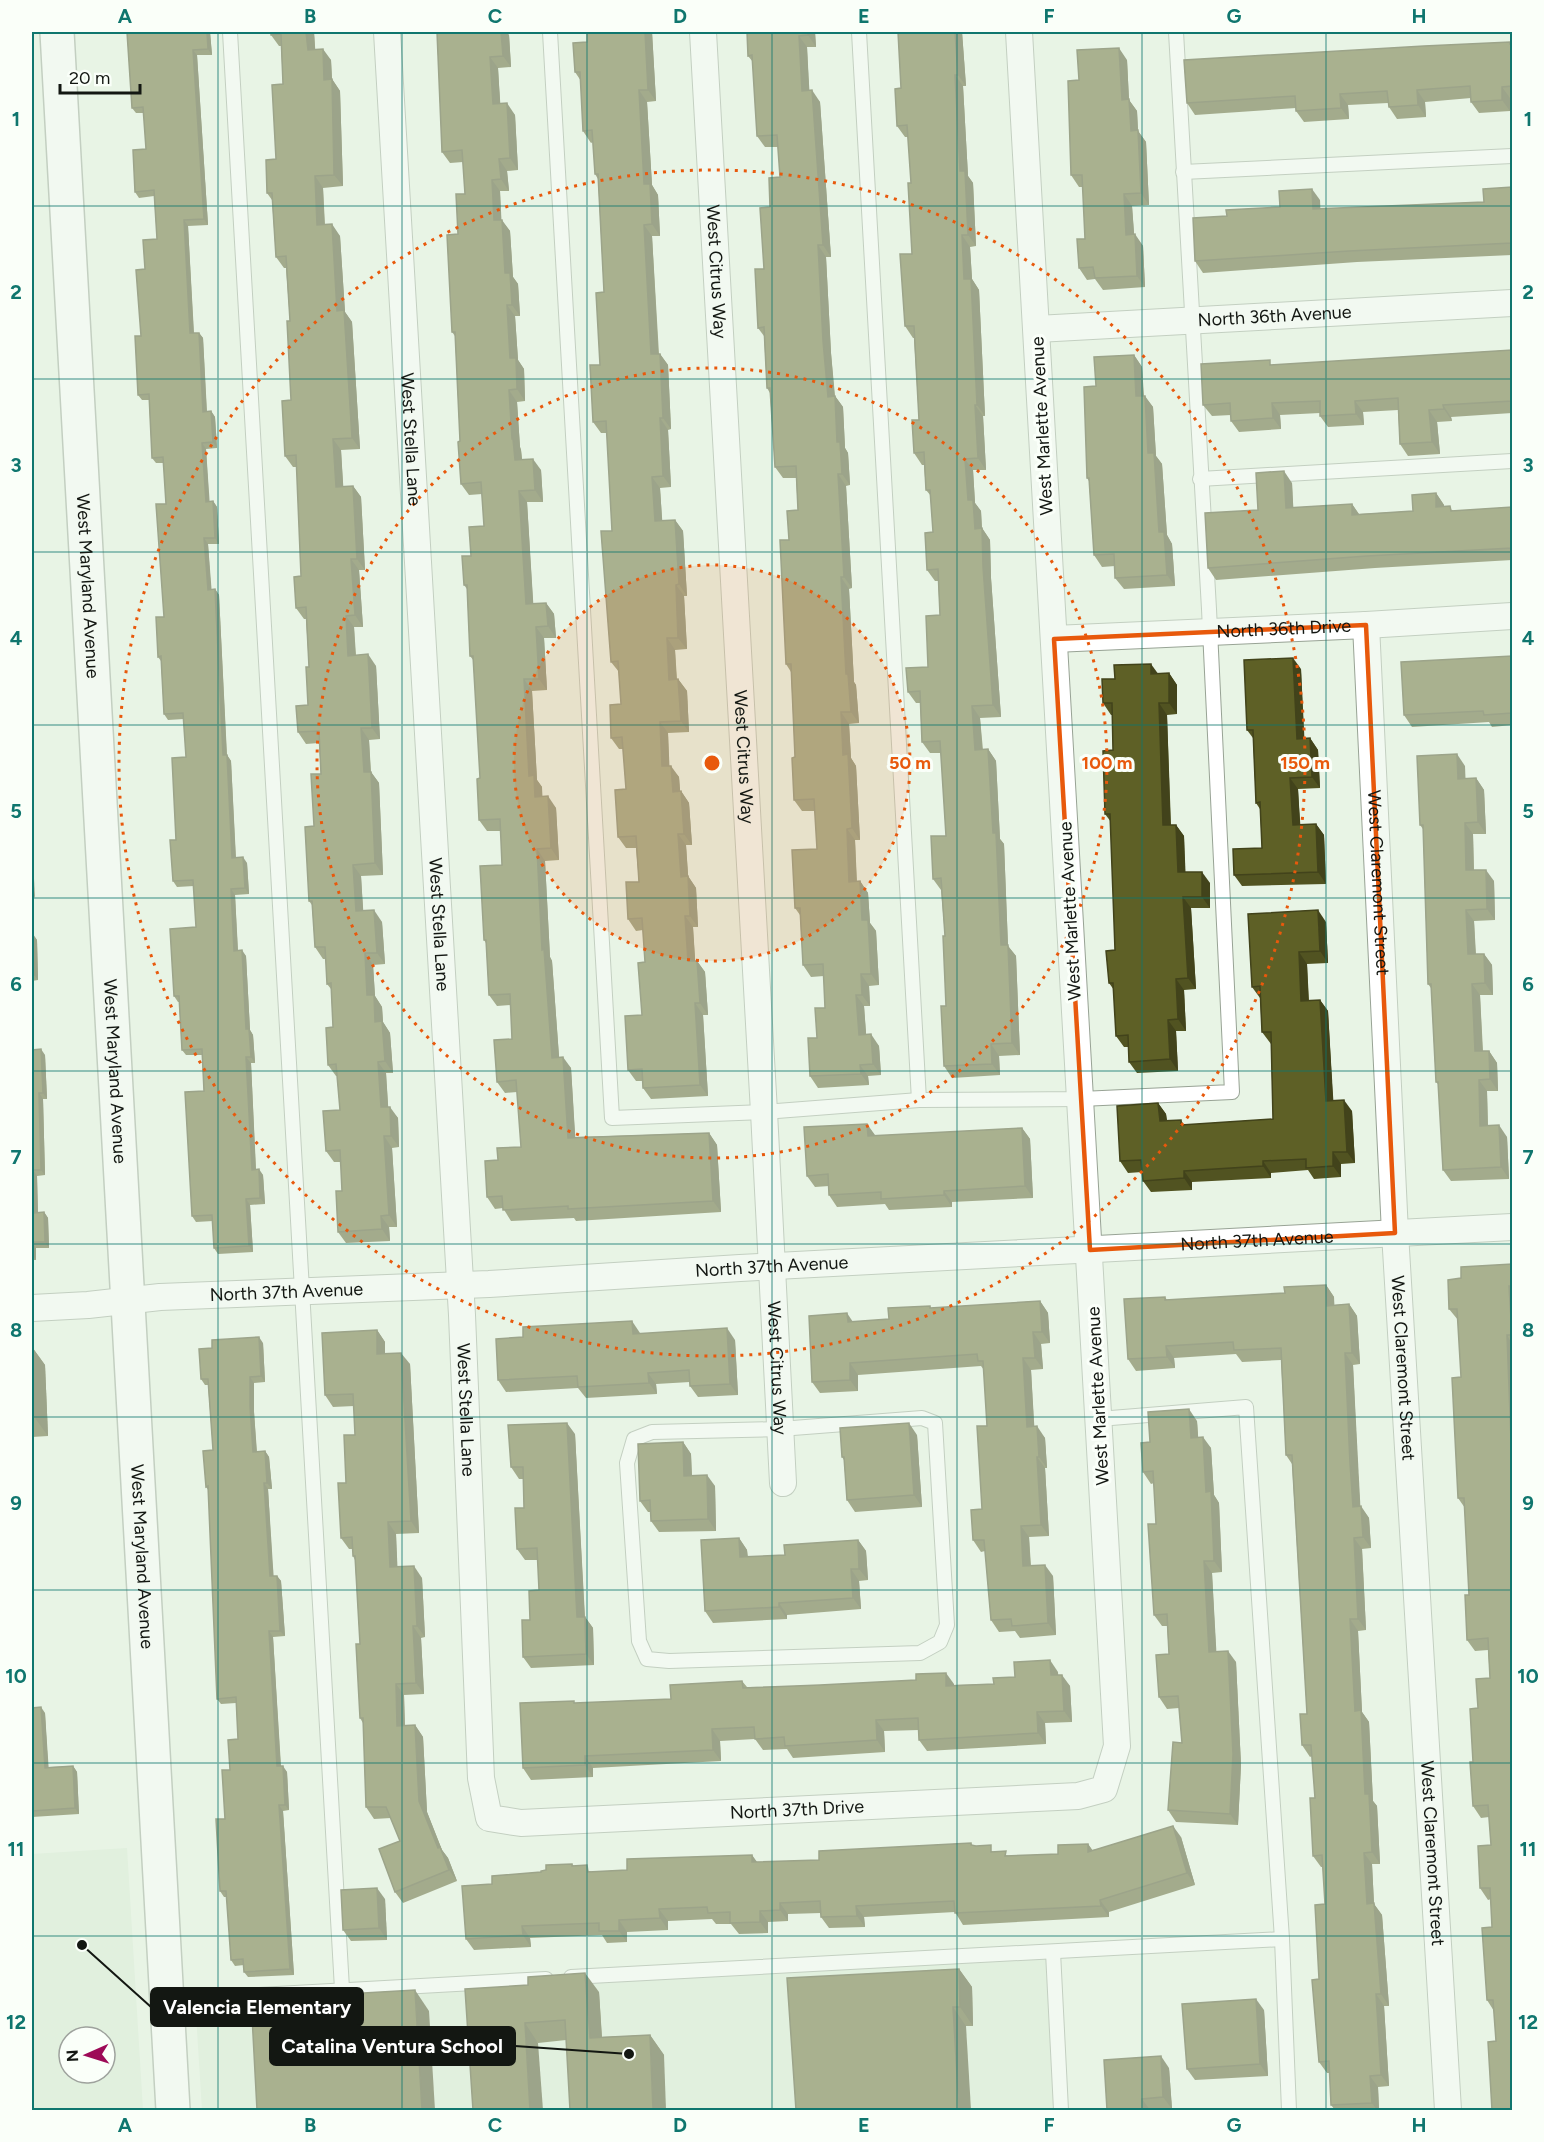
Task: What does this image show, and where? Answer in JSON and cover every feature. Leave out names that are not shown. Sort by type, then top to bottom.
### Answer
[{"type":"street","name":"West Maryland Avenue","points":[[57,32],[173,2110]]},
{"type":"street","name":"West Stella Lane","points":[[387,32],[462,1316],[481,1778],[489,1818]]},
{"type":"street","name":"West Citrus Way","points":[[703,32],[783,1483]]},
{"type":"street","name":"West Marlette Avenue","points":[[1019,32],[1117,1746],[1104,1789]]},
{"type":"street","name":"North 36th Avenue","points":[[1036,329],[1512,303]]},
{"type":"street","name":"North 36th Drive","points":[[1054,639],[1366,626],[1512,616]]},
{"type":"street","name":"West Claremont Street","points":[[1366,626],[1395,1233],[1448,2110]]},
{"type":"street","name":"North 37th Avenue","points":[[32,1308],[160,1297],[459,1285],[1512,1227]]},
{"type":"street","name":"North 37th Drive","points":[[489,1818],[533,1822],[1078,1796],[1104,1789]]},
{"type":"lane","points":[[230,32],[342,1989]]},
{"type":"lane","points":[[550,32],[612,1118],[764,1112],[919,1100],[1081,1100],[1232,1092],[1210,632],[1176,32]]},
{"type":"lane","points":[[859,32],[919,1100]]},
{"type":"lane","points":[[1183,171],[1512,156]]},
{"type":"lane","points":[[1200,479],[1512,462]]},
{"type":"lane","points":[[1099,1419],[1246,1407],[1282,1939],[1289,2110]]},
{"type":"lane","points":[[922,1418],[935,1423],[947,1625],[940,1642],[920,1653],[669,1661],[647,1659],[639,1641],[627,1463],[634,1439],[652,1432],[780,1429],[922,1418]]},
{"type":"lane","points":[[167,2000],[1282,1939]]},
{"type":"lane","points":[[1053,1952],[1061,2110]]},
{"type":"highlighted area","points":[[1366,625],[1395,1233],[1090,1250],[1054,639]]},
{"type":"shaded area","points":[[127,1848],[143,2110],[32,2110],[32,1854]]},
{"type":"shaded area","points":[[1053,1952],[1061,2110],[202,2110],[195,1998]]},
{"type":"building","points":[[127,32],[207,32],[208,49],[193,50],[204,219],[184,220],[190,333],[199,333],[203,412],[211,411],[213,442],[202,443],[206,502],[213,501],[215,538],[204,538],[208,590],[215,589],[223,755],[227,755],[232,858],[243,857],[245,888],[231,889],[234,951],[242,950],[246,1029],[249,1029],[251,1057],[246,1057],[252,1170],[259,1169],[260,1198],[246,1199],[249,1246],[214,1248],[212,1215],[192,1216],[185,1092],[204,1091],[202,1049],[182,1050],[179,996],[174,996],[170,929],[196,927],[193,880],[173,881],[170,840],[176,840],[172,758],[186,757],[183,713],[164,714],[161,656],[158,657],[156,617],[164,617],[156,504],[166,504],[163,457],[152,458],[149,394],[138,395],[135,336],[141,336],[136,270],[145,269],[143,240],[157,239],[154,190],[135,192],[133,150],[146,149],[143,107],[132,108]]},
{"type":"building","points":[[271,32],[306,32],[308,50],[323,49],[324,80],[332,79],[334,175],[315,176],[317,225],[332,224],[337,311],[344,310],[352,438],[333,439],[336,487],[353,486],[357,559],[351,559],[355,615],[346,616],[348,656],[368,654],[372,728],[361,728],[364,772],[371,772],[375,863],[353,865],[356,911],[374,910],[377,953],[365,953],[367,995],[374,995],[375,1022],[382,1021],[385,1061],[378,1062],[381,1107],[390,1107],[391,1136],[384,1136],[389,1215],[381,1216],[382,1229],[338,1232],[336,1191],[342,1191],[340,1150],[326,1151],[323,1111],[340,1110],[336,1064],[328,1065],[326,1028],[333,1027],[331,983],[327,984],[325,947],[315,947],[312,901],[309,901],[305,827],[314,826],[311,774],[321,774],[319,731],[298,732],[296,706],[308,705],[306,667],[309,667],[306,607],[296,608],[294,577],[301,576],[296,455],[285,456],[282,401],[291,400],[286,256],[276,257],[272,193],[267,193],[266,160],[276,159],[272,85],[283,84],[281,34],[271,35]]},
{"type":"building","points":[[437,32],[501,32],[503,56],[490,57],[493,104],[507,103],[510,158],[499,159],[501,179],[492,180],[494,220],[502,220],[505,273],[510,273],[512,305],[507,305],[510,358],[516,358],[517,389],[509,390],[515,460],[533,459],[535,490],[519,491],[526,604],[546,603],[548,626],[536,627],[539,679],[524,679],[529,776],[534,775],[535,797],[548,796],[551,848],[537,849],[542,950],[544,949],[552,1058],[563,1057],[568,1138],[709,1133],[713,1201],[503,1210],[502,1196],[487,1197],[485,1161],[498,1160],[497,1148],[521,1147],[516,1080],[497,1082],[494,1040],[512,1039],[510,994],[489,995],[486,940],[484,940],[480,866],[502,865],[500,819],[479,820],[477,779],[480,778],[473,656],[470,656],[467,585],[464,585],[462,556],[471,556],[469,527],[484,526],[481,482],[461,484],[455,332],[452,332],[447,235],[458,234],[456,194],[465,194],[462,150],[442,152]]},
{"type":"building","points":[[587,32],[645,32],[648,90],[639,90],[644,184],[650,184],[652,224],[644,225],[651,354],[660,354],[663,418],[660,418],[663,476],[652,477],[655,521],[675,520],[679,584],[676,585],[678,638],[667,638],[669,680],[678,679],[681,721],[660,722],[662,766],[671,766],[673,792],[681,791],[684,834],[678,834],[681,877],[688,876],[690,916],[685,916],[688,961],[697,961],[700,1003],[695,1003],[700,1085],[643,1088],[642,1069],[628,1070],[625,1016],[642,1015],[638,963],[645,962],[642,918],[628,919],[626,882],[639,882],[636,836],[618,837],[615,790],[626,789],[622,737],[611,738],[610,705],[621,704],[618,661],[611,662],[601,531],[612,531],[606,421],[593,422],[590,365],[600,365],[596,293],[604,292],[598,174],[595,174],[592,130],[583,131],[580,72],[575,72],[573,43],[587,42]]},
{"type":"building","points":[[747,32],[808,32],[808,35],[799,36],[802,91],[812,90],[823,245],[818,245],[823,341],[828,397],[835,396],[837,442],[840,442],[842,474],[838,474],[844,577],[841,577],[846,674],[848,674],[851,712],[841,712],[843,755],[848,754],[852,828],[847,829],[849,882],[860,881],[862,920],[868,920],[871,974],[861,974],[862,995],[856,995],[859,1035],[871,1034],[873,1064],[860,1065],[861,1074],[810,1076],[808,1038],[817,1038],[815,1008],[825,1008],[823,964],[803,965],[800,908],[795,908],[792,850],[817,849],[814,799],[794,800],[792,758],[795,757],[791,664],[786,664],[780,540],[789,540],[787,511],[798,510],[796,466],[775,467],[764,327],[758,328],[755,269],[764,269],[760,208],[770,207],[769,178],[780,177],[777,135],[757,136],[752,55],[748,56]]},
{"type":"building","points":[[898,32],[955,32],[960,171],[965,171],[968,235],[962,235],[964,279],[971,279],[977,405],[975,405],[978,458],[965,459],[968,500],[973,500],[975,529],[982,528],[993,705],[972,706],[975,750],[988,749],[993,833],[996,833],[1001,945],[1008,945],[1012,1043],[991,1044],[992,1064],[944,1066],[941,1006],[946,1006],[943,936],[945,936],[941,878],[933,879],[931,836],[946,836],[940,741],[922,742],[920,691],[908,692],[906,668],[928,667],[926,616],[940,615],[938,569],[927,570],[925,533],[933,532],[930,490],[926,490],[924,452],[914,453],[912,420],[919,420],[914,326],[905,326],[900,254],[912,254],[908,183],[911,183],[907,125],[897,126],[895,89],[901,88]]},
{"type":"building","points":[[1510,42],[1512,44],[1512,86],[1502,87],[1502,100],[1471,102],[1470,86],[1417,90],[1418,105],[1389,107],[1387,91],[1340,94],[1341,108],[1296,111],[1295,96],[1187,103],[1184,60]]},
{"type":"building","points":[[1119,48],[1122,100],[1129,99],[1131,131],[1138,130],[1141,193],[1124,194],[1126,235],[1135,234],[1137,276],[1095,278],[1093,267],[1079,268],[1077,239],[1085,239],[1082,175],[1071,175],[1068,81],[1079,80],[1077,50]]},
{"type":"building","points":[[1512,187],[1512,243],[1195,261],[1193,218],[1227,216],[1226,210],[1280,207],[1279,191],[1312,189],[1313,209],[1484,202],[1483,189]]},
{"type":"building","points":[[1512,350],[1512,401],[1443,405],[1444,409],[1429,410],[1432,442],[1400,444],[1398,398],[1355,401],[1356,414],[1320,416],[1320,401],[1272,403],[1273,418],[1231,421],[1230,403],[1203,405],[1201,364],[1270,360],[1270,365]]},
{"type":"building","points":[[1134,355],[1136,396],[1145,396],[1148,453],[1154,453],[1159,532],[1164,532],[1167,575],[1115,578],[1114,554],[1094,555],[1089,478],[1087,478],[1084,387],[1096,386],[1094,357]]},
{"type":"building","points":[[1284,471],[1286,508],[1352,504],[1352,515],[1413,511],[1412,495],[1436,493],[1436,507],[1450,506],[1451,511],[1512,507],[1512,548],[1208,568],[1205,513],[1258,510],[1256,473]]},
{"type":"building","points":[[1512,656],[1512,713],[1484,715],[1483,711],[1404,715],[1401,662]]},
{"type":"building","points":[[1293,658],[1297,739],[1310,738],[1312,777],[1290,778],[1293,825],[1316,824],[1318,872],[1234,875],[1233,849],[1262,848],[1260,802],[1256,803],[1253,730],[1247,730],[1244,660]]},
{"type":"building","points":[[1151,664],[1151,674],[1169,673],[1169,703],[1159,703],[1163,825],[1176,825],[1178,872],[1202,872],[1202,897],[1183,897],[1188,978],[1176,979],[1178,1019],[1168,1020],[1170,1059],[1129,1062],[1128,1035],[1116,1036],[1113,983],[1109,983],[1106,951],[1115,950],[1110,814],[1105,814],[1103,751],[1113,750],[1112,703],[1103,703],[1102,679],[1115,679],[1114,665]]},
{"type":"building","points":[[1457,754],[1458,779],[1476,778],[1478,822],[1465,823],[1466,870],[1486,870],[1487,909],[1466,910],[1468,954],[1484,954],[1485,983],[1472,984],[1475,1051],[1489,1051],[1490,1079],[1479,1080],[1480,1126],[1499,1125],[1501,1167],[1443,1170],[1431,984],[1428,984],[1423,825],[1420,825],[1417,756]]},
{"type":"building","points":[[1318,910],[1320,951],[1299,952],[1301,1001],[1320,1000],[1326,1101],[1344,1100],[1347,1152],[1333,1152],[1333,1166],[1306,1168],[1306,1159],[1263,1161],[1263,1166],[1184,1171],[1184,1178],[1143,1181],[1141,1160],[1120,1161],[1117,1106],[1158,1103],[1160,1121],[1181,1120],[1181,1125],[1273,1119],[1271,1032],[1262,1032],[1260,986],[1252,987],[1248,914]]},
{"type":"building","points":[[33,934],[34,975],[32,975]]},
{"type":"building","points":[[41,1049],[43,1093],[39,1093],[41,1170],[33,1170],[34,1213],[44,1212],[45,1242],[32,1242],[32,1050]]},
{"type":"building","points":[[867,1124],[868,1136],[1022,1128],[1025,1186],[944,1191],[944,1195],[881,1199],[881,1192],[829,1195],[828,1174],[807,1176],[804,1127]]},
{"type":"building","points":[[1512,1264],[1512,1286],[1509,1286],[1512,1335],[1507,1335],[1512,1467],[1512,2110],[1492,2110],[1488,2042],[1496,2041],[1493,2000],[1487,2000],[1482,1928],[1492,1927],[1490,1888],[1480,1888],[1478,1846],[1491,1845],[1488,1805],[1473,1806],[1470,1762],[1473,1762],[1470,1709],[1478,1708],[1476,1679],[1490,1678],[1488,1638],[1467,1640],[1465,1595],[1469,1595],[1464,1498],[1458,1498],[1452,1378],[1461,1377],[1457,1309],[1449,1309],[1448,1280],[1461,1278],[1461,1267]]},
{"type":"building","points":[[1326,1285],[1327,1306],[1349,1304],[1352,1353],[1345,1353],[1350,1463],[1353,1507],[1361,1506],[1363,1537],[1354,1538],[1358,1619],[1350,1619],[1355,1711],[1361,1710],[1365,1794],[1369,1794],[1372,1852],[1364,1853],[1367,1904],[1374,1903],[1381,1994],[1376,1994],[1381,2075],[1370,2076],[1372,2103],[1331,2105],[1329,2061],[1319,2062],[1312,1980],[1319,1979],[1315,1905],[1325,1904],[1322,1855],[1313,1856],[1310,1798],[1315,1798],[1311,1745],[1302,1745],[1300,1714],[1307,1714],[1292,1455],[1286,1455],[1281,1348],[1234,1350],[1233,1342],[1166,1346],[1167,1357],[1128,1359],[1124,1299],[1165,1297],[1165,1300],[1285,1293],[1284,1287]]},
{"type":"building","points":[[1040,1301],[1042,1332],[1033,1332],[1035,1358],[1023,1358],[1027,1427],[1037,1426],[1041,1525],[1021,1526],[1023,1566],[1045,1565],[1048,1623],[1012,1626],[1011,1619],[991,1620],[984,1540],[973,1540],[971,1510],[982,1509],[977,1426],[987,1426],[983,1361],[978,1361],[977,1354],[850,1363],[850,1380],[812,1382],[809,1316],[847,1313],[848,1322],[889,1319],[888,1308],[930,1306],[930,1308]]},
{"type":"building","points":[[632,1321],[633,1334],[727,1328],[730,1384],[690,1386],[689,1370],[648,1373],[649,1383],[578,1387],[577,1376],[498,1380],[496,1339],[523,1337],[523,1327]]},
{"type":"building","points":[[377,1330],[377,1354],[401,1353],[411,1521],[388,1522],[390,1567],[414,1566],[417,1626],[413,1626],[416,1683],[396,1684],[397,1726],[415,1725],[419,1801],[449,1870],[395,1892],[379,1849],[400,1841],[386,1807],[366,1807],[363,1718],[360,1718],[356,1644],[360,1644],[355,1556],[353,1556],[352,1537],[341,1538],[338,1483],[346,1483],[344,1435],[355,1435],[353,1394],[325,1395],[322,1333]]},
{"type":"building","points":[[259,1337],[261,1376],[250,1377],[250,1406],[253,1452],[265,1451],[267,1483],[264,1483],[270,1576],[277,1576],[280,1631],[269,1631],[277,1766],[283,1766],[285,1805],[279,1805],[290,1969],[244,1972],[243,1959],[231,1960],[226,1891],[220,1891],[216,1819],[225,1819],[222,1770],[230,1770],[228,1740],[238,1739],[236,1697],[217,1699],[208,1486],[206,1487],[203,1451],[213,1450],[208,1379],[201,1379],[199,1349],[212,1348],[212,1340]]},
{"type":"building","points":[[1189,1409],[1191,1438],[1203,1437],[1206,1492],[1211,1491],[1214,1561],[1204,1561],[1209,1652],[1228,1651],[1233,1754],[1230,1814],[1168,1810],[1173,1742],[1182,1743],[1178,1696],[1159,1697],[1156,1655],[1169,1654],[1167,1614],[1154,1615],[1148,1524],[1156,1524],[1153,1471],[1143,1472],[1141,1443],[1150,1442],[1148,1412]]},
{"type":"building","points":[[567,1423],[577,1617],[585,1617],[586,1654],[523,1657],[522,1620],[530,1620],[529,1591],[539,1590],[537,1548],[517,1549],[515,1508],[524,1508],[523,1467],[511,1467],[508,1425]]},
{"type":"building","points":[[909,1423],[914,1495],[847,1500],[840,1428]]},
{"type":"building","points":[[683,1442],[684,1476],[707,1475],[708,1519],[651,1521],[650,1500],[640,1501],[638,1444]]},
{"type":"building","points":[[739,1538],[740,1557],[785,1555],[784,1545],[858,1540],[859,1569],[851,1569],[853,1598],[779,1603],[779,1607],[705,1611],[701,1540]]},
{"type":"building","points":[[1050,1660],[1051,1675],[1062,1675],[1064,1711],[1037,1712],[1038,1733],[919,1740],[918,1718],[876,1720],[877,1740],[785,1746],[784,1737],[755,1739],[754,1727],[712,1729],[713,1750],[585,1756],[585,1765],[523,1768],[520,1703],[671,1699],[670,1685],[742,1681],[743,1688],[820,1685],[916,1680],[916,1674],[946,1673],[946,1686],[994,1684],[993,1678],[1015,1677],[1014,1662]]},
{"type":"building","points":[[41,1707],[45,1768],[73,1766],[75,1808],[32,1811],[32,1708]]},
{"type":"building","points":[[1173,1826],[1187,1873],[1100,1900],[1101,1906],[955,1913],[954,1901],[856,1906],[857,1916],[821,1917],[820,1901],[780,1903],[780,1910],[760,1911],[760,1922],[730,1923],[730,1912],[708,1913],[707,1907],[659,1909],[660,1918],[619,1920],[619,1931],[599,1931],[599,1923],[522,1926],[523,1935],[466,1939],[462,1886],[492,1884],[492,1876],[541,1872],[546,1870],[546,1865],[587,1865],[588,1872],[627,1870],[627,1859],[752,1855],[752,1862],[819,1860],[819,1851],[971,1843],[976,1846],[991,1845],[991,1852],[1006,1851],[1005,1856],[1058,1854],[1058,1845],[1088,1844],[1088,1852]]},
{"type":"building","points":[[377,1888],[379,1928],[343,1930],[341,1890]]},
{"type":"building","points":[[959,1969],[960,2007],[953,2007],[959,2110],[796,2110],[787,1978]]},
{"type":"building","points":[[585,1973],[590,2038],[650,2035],[653,2110],[570,2110],[565,2020],[525,2023],[530,2110],[473,2110],[465,1989],[528,1985],[528,1977]]},
{"type":"building","points":[[415,1990],[422,2110],[257,2110],[251,1997],[346,1991],[346,1994]]},
{"type":"building","points":[[1256,1999],[1260,2064],[1187,2069],[1182,2004]]},
{"type":"building","points":[[1161,2056],[1163,2097],[1142,2099],[1142,2110],[1107,2110],[1104,2060]]},
{"type":"place","name":"Valencia Elementary","points":[[82,1945]]},
{"type":"place","name":"Catalina Ventura School","points":[[629,2054]]}]
